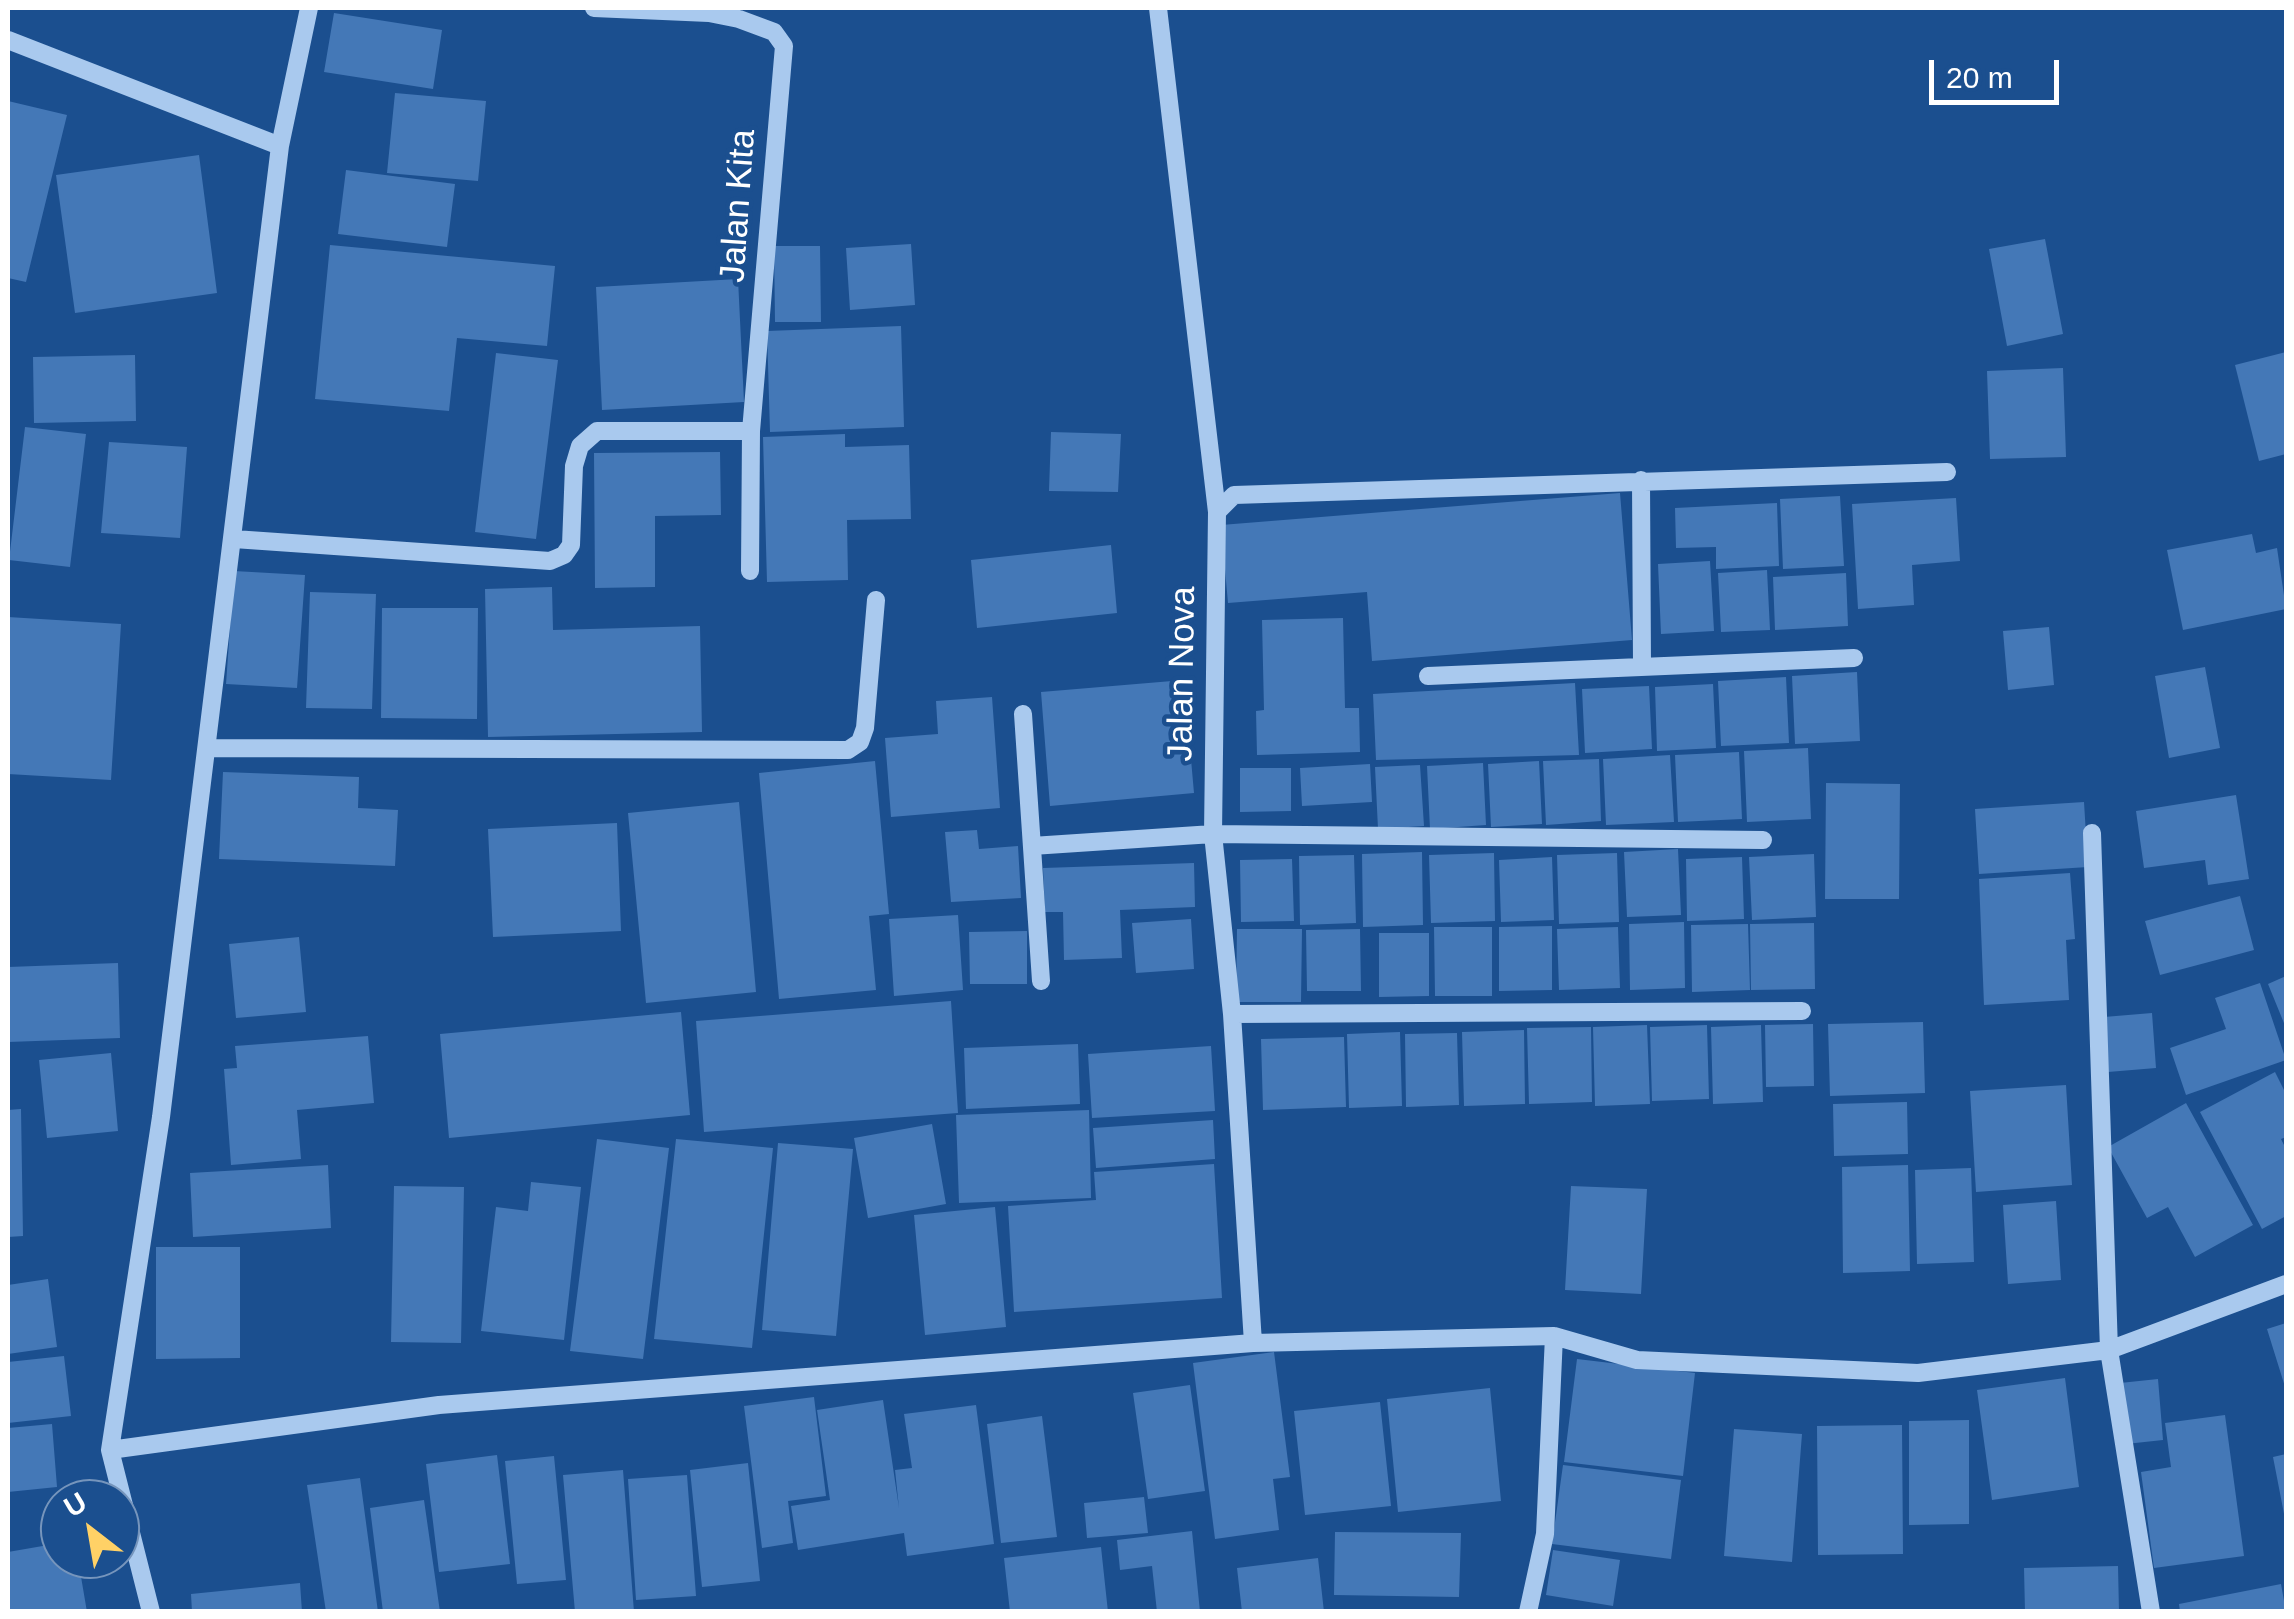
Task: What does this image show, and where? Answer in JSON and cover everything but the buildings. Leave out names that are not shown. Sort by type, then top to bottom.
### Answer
[{"type":"street","points":[[151,1612],[110,1450],[161,1117],[280,146],[309,8]]},
{"type":"street","name":"Jalan Kita","points":[[594,8],[739,18],[774,32],[784,46],[752,431],[750,570]]},
{"type":"street","name":"Jalan Nova","points":[[1158,8],[1218,512],[1213,834],[1232,1014],[1253,1343]]},
{"type":"street","points":[[8,40],[280,146]]},
{"type":"street","points":[[234,539],[550,561],[564,555],[570,545],[574,466],[580,446],[597,431],[752,431]]},
{"type":"street","points":[[1218,512],[1234,494],[1946,472]]},
{"type":"street","points":[[1641,480],[1642,665]]},
{"type":"street","points":[[209,748],[848,750],[860,742],[866,728],[876,600]]},
{"type":"street","points":[[1428,676],[1854,658]]},
{"type":"street","points":[[1023,714],[1040,981]]},
{"type":"street","points":[[2092,833],[2109,1350],[2151,1612]]},
{"type":"street","points":[[1032,846],[1213,834],[1763,840]]},
{"type":"street","points":[[1232,1014],[1802,1010]]},
{"type":"street","points":[[110,1450],[439,1405],[1253,1343],[1554,1336],[1637,1360],[1918,1373],[2109,1350],[2286,1284]]},
{"type":"street","points":[[1528,1612],[1544,1534],[1554,1336]]}]
